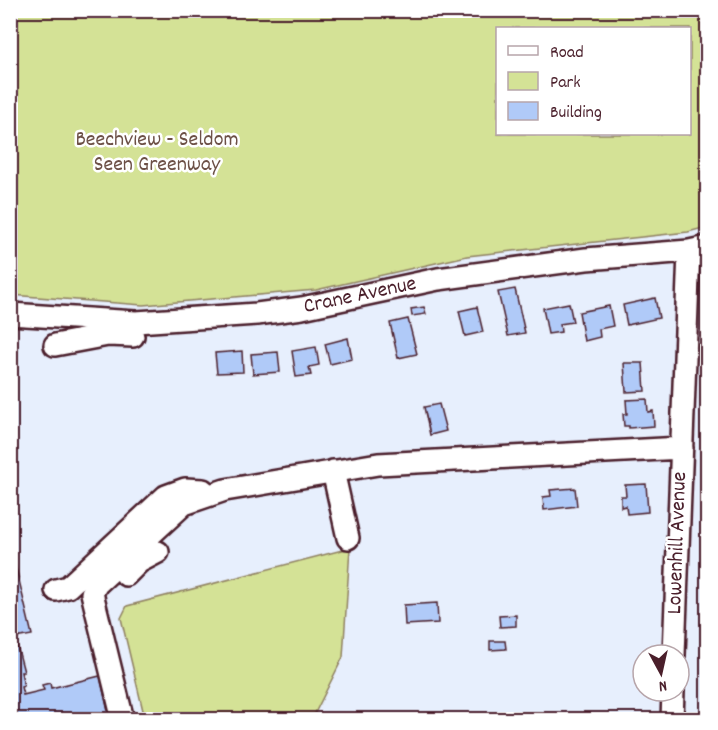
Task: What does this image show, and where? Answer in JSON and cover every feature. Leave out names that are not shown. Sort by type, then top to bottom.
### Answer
[{"type":"street","name":"Crane Avenue","points":[[10,314],[136,322],[257,314],[302,308],[438,279],[586,259],[698,249]]},
{"type":"street","name":"Lowenhill Avenue","points":[[674,643],[682,448],[698,249]]},
{"type":"street","points":[[55,345],[108,335],[133,336]]},
{"type":"street","points":[[123,720],[92,593],[98,584],[184,504],[225,490],[378,464],[682,448]]},
{"type":"street","points":[[333,471],[348,538]]},
{"type":"street","points":[[56,590],[68,587],[166,496],[185,489],[225,490]]},
{"type":"street","points":[[95,605],[139,562],[158,552]]},
{"type":"street","points":[[672,720],[673,703]]},
{"type":"green space","name":"Beechview - Seldom Seen Greenway","points":[[10,11],[707,11],[707,227],[688,232],[467,256],[316,290],[143,305],[11,295]]},
{"type":"green space","points":[[350,548],[343,657],[312,719],[145,719],[121,618],[127,606]]},
{"type":"building","points":[[515,289],[525,333],[508,336],[498,292]]},
{"type":"building","points":[[655,298],[659,318],[627,325],[623,305]]},
{"type":"building","points":[[569,303],[573,322],[560,324],[561,332],[548,334],[543,308]]},
{"type":"building","points":[[609,306],[613,326],[599,329],[600,337],[584,341],[579,312]]},
{"type":"building","points":[[424,307],[426,314],[412,316],[411,309]]},
{"type":"building","points":[[477,307],[483,332],[465,336],[459,311]]},
{"type":"building","points":[[408,319],[417,354],[398,358],[390,323]]},
{"type":"building","points":[[348,338],[352,359],[330,364],[325,344]]},
{"type":"building","points":[[316,347],[319,365],[309,367],[311,375],[296,377],[292,351]]},
{"type":"building","points":[[242,351],[243,372],[217,373],[215,353]]},
{"type":"building","points":[[278,352],[280,372],[253,374],[251,354]]},
{"type":"building","points":[[624,363],[643,363],[645,391],[626,392]]},
{"type":"building","points":[[647,399],[648,412],[653,411],[654,426],[629,428],[629,426],[624,426],[623,414],[627,414],[626,400]]},
{"type":"building","points":[[439,404],[446,431],[430,435],[424,407]]},
{"type":"building","points":[[646,484],[648,512],[627,514],[626,506],[621,507],[621,496],[626,496],[625,485]]},
{"type":"building","points":[[575,488],[577,506],[544,510],[543,497],[551,496],[550,490]]},
{"type":"building","points":[[13,555],[32,635],[15,638],[24,672],[21,672],[23,695],[44,690],[42,685],[50,683],[51,688],[100,676],[110,720],[10,720],[10,556]]},
{"type":"building","points":[[437,603],[438,623],[405,625],[404,605]]},
{"type":"building","points":[[516,615],[516,626],[500,627],[499,616]]},
{"type":"building","points":[[490,641],[505,641],[506,649],[490,650]]}]
